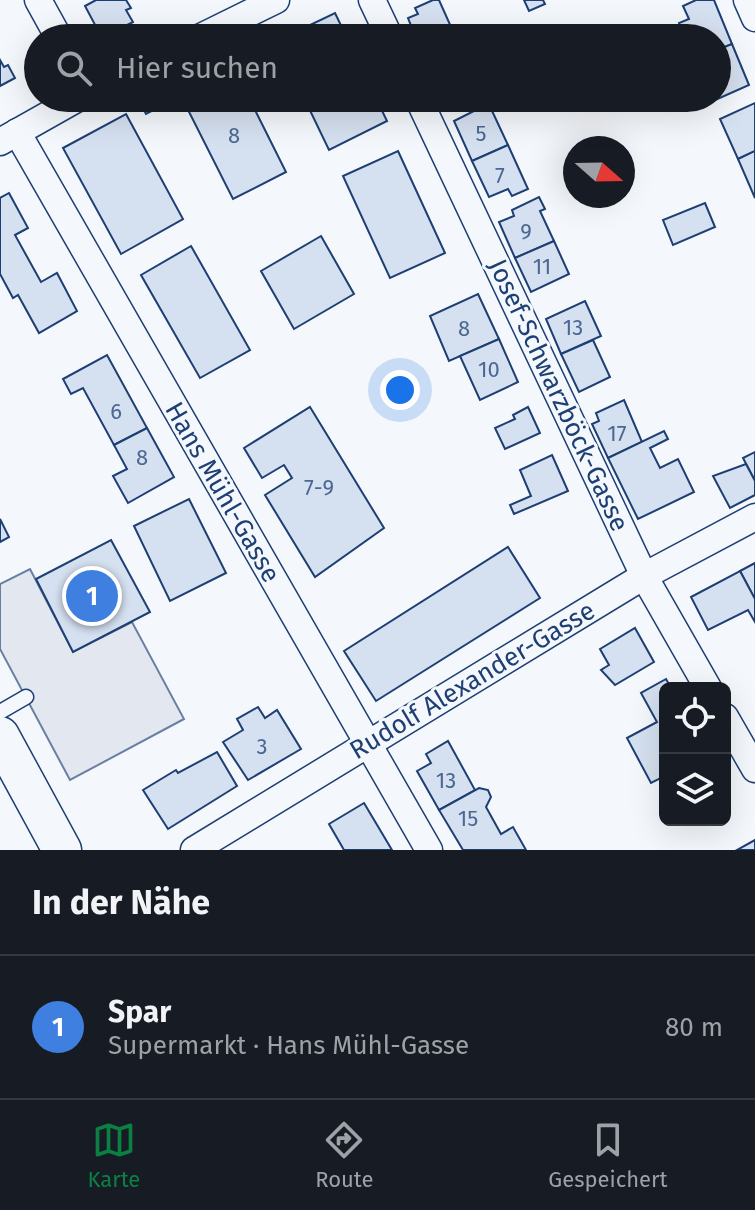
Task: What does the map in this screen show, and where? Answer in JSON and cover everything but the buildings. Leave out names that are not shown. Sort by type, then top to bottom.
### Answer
[{"type":"main road","points":[[0,736],[62,850]]},
{"type":"street","points":[[38,0],[51,24]]},
{"type":"street","points":[[227,24],[276,0]]},
{"type":"street","points":[[372,0],[383,24]]},
{"type":"street","points":[[747,0],[755,18]]},
{"type":"street","points":[[9,137],[53,112]]},
{"type":"street","name":"Josef-Schwarzböck-Gasse","points":[[425,112],[644,576],[705,682]]},
{"type":"street","name":"Hans Mühl-Gasse","points":[[9,137],[429,850]]},
{"type":"street","name":"Rudolf Alexander-Gasse","points":[[194,850],[644,576],[755,517]]},
{"type":"street","points":[[731,727],[755,769]]},
{"type":"lane","points":[[0,712],[26,697]]},
{"type":"shaded area","points":[[30,569],[73,652],[132,622],[184,719],[70,780],[0,649],[0,584]]},
{"type":"place","name":"Spar","points":[[92,596]]}]
